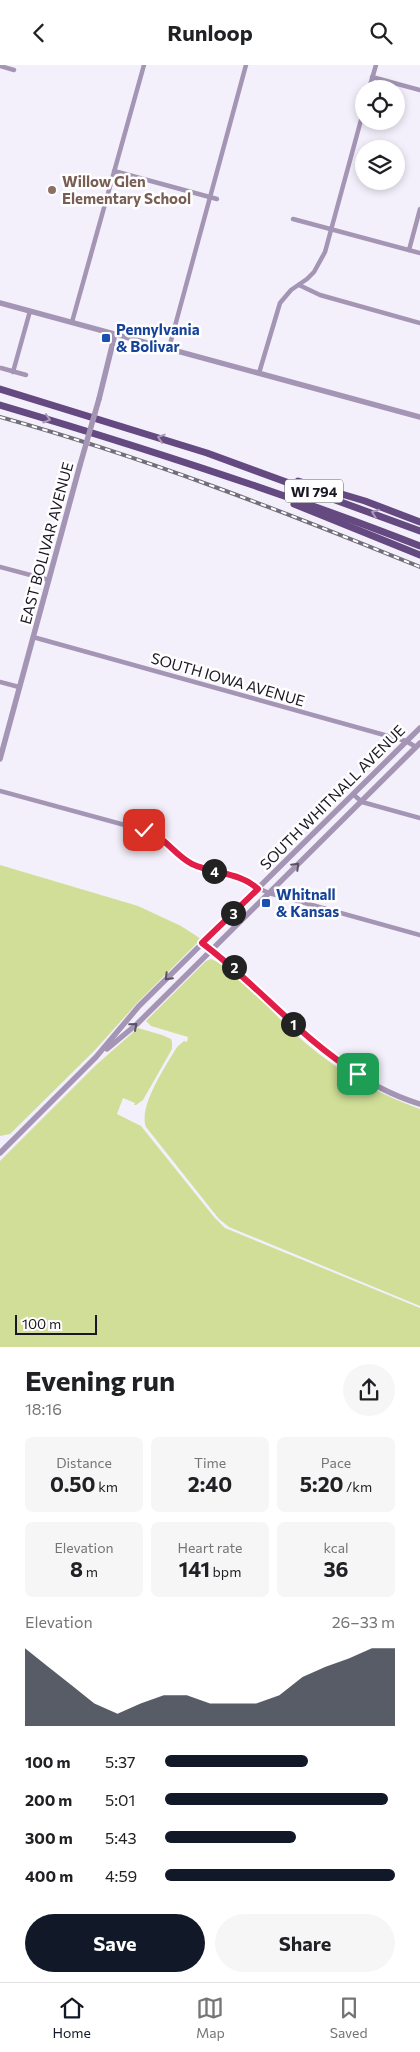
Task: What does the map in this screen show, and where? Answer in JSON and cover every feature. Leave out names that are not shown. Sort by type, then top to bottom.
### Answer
[{"type":"main road","name":"WI 794","points":[[0,389],[207,453],[420,531]]},
{"type":"main road","name":"WI 794","points":[[0,405],[213,470],[340,515],[420,546]]},
{"type":"main road","points":[[207,453],[365,501],[420,522]]},
{"type":"main road","points":[[213,470],[420,555]]},
{"type":"street","points":[[72,322],[144,65]]},
{"type":"street","points":[[169,348],[246,65]]},
{"type":"street","points":[[371,80],[376,65]]},
{"type":"street","points":[[0,66],[14,70]]},
{"type":"street","points":[[372,77],[420,90]]},
{"type":"street","points":[[259,373],[277,310],[284,297],[307,279],[320,264],[358,130]]},
{"type":"street","points":[[114,171],[217,199]]},
{"type":"street","points":[[409,250],[420,209]]},
{"type":"street","points":[[293,219],[420,253]]},
{"type":"street","points":[[299,285],[320,295],[420,323]]},
{"type":"street","points":[[0,303],[420,417]]},
{"type":"street","points":[[13,371],[30,311]]},
{"type":"street","name":"EAST BOLIVAR AVENUE","points":[[0,759],[99,399],[115,334]]},
{"type":"street","points":[[1,368],[26,375]]},
{"type":"street","points":[[0,567],[48,581]]},
{"type":"street","name":"SOUTH IOWA AVENUE","points":[[33,637],[418,745]]},
{"type":"street","points":[[0,682],[19,687]]},
{"type":"street","name":"SOUTH WHITNALL AVENUE","points":[[0,1151],[96,1057],[139,1006],[420,728]]},
{"type":"street","name":"SOUTH WHITNALL AVENUE","points":[[96,1057],[137,1024],[418,745]]},
{"type":"street","points":[[0,791],[154,833],[192,864],[246,880],[258,889],[269,893],[420,935]]},
{"type":"street","points":[[354,795],[362,802],[420,818]]},
{"type":"street","points":[[311,836],[319,844]]},
{"type":"street","points":[[202,943],[245,977],[310,1039],[340,1063],[385,1089],[420,1103]]},
{"type":"green space","points":[[0,865],[138,906],[181,926],[201,939],[138,1002],[95,1050],[10,1134],[0,1136]]},
{"type":"green space","points":[[211,959],[242,980],[288,1027],[333,1064],[366,1085],[420,1109],[420,1306],[229,1227],[219,1219],[146,1127],[146,1108],[154,1086],[177,1047],[184,1041],[187,1042],[188,1037],[151,1026],[146,1021],[206,961]]},
{"type":"green space","points":[[138,1028],[171,1039],[172,1049],[143,1100],[134,1105],[135,1103],[123,1098],[117,1114],[141,1126],[225,1228],[420,1308],[420,1347],[0,1347],[0,1161],[95,1066]]},
{"type":"railway","points":[[0,417],[160,467],[420,567]]},
{"type":"place","name":"Willow Glen Elementary School","points":[[52,190]]},
{"type":"place","name":"Pennylvania & Bolivar","points":[[106,338]]},
{"type":"place","name":"Whitnall & Kansas","points":[[266,903]]},
{"type":"route","points":[[144,830],[154,833],[186,861],[249,881],[258,889],[202,943],[245,977],[310,1039],[340,1063],[358,1074]]}]
